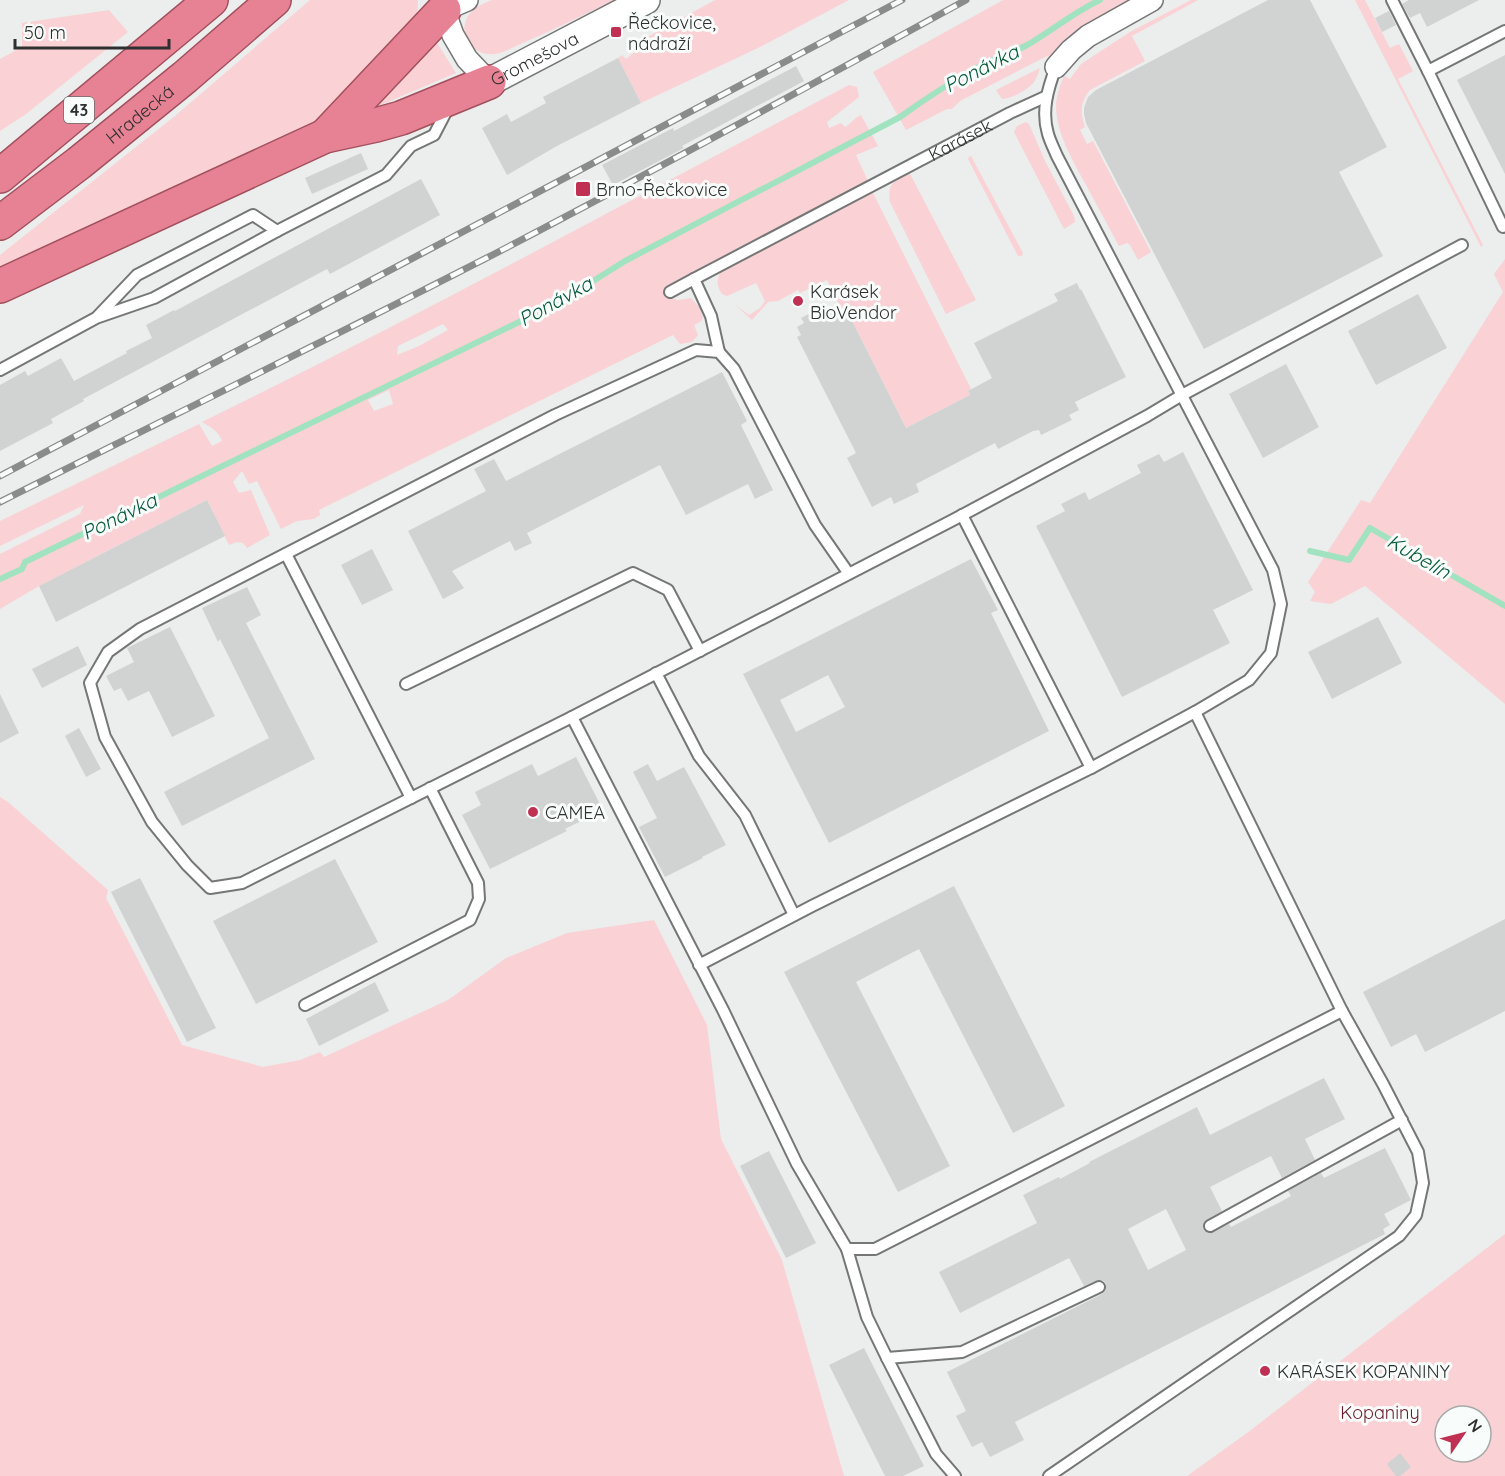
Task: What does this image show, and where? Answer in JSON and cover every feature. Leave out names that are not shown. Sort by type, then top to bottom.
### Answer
[{"type":"highway","name":"43","points":[[0,176],[211,0]]},
{"type":"highway","name":"Hradecká","points":[[0,223],[80,163],[274,0]]},
{"type":"highway","points":[[325,136],[450,3]]},
{"type":"highway","points":[[0,286],[325,136],[401,118],[489,82]]},
{"type":"street","name":"Gromešova","points":[[450,3],[453,35],[467,59],[489,82],[645,0]]},
{"type":"street","points":[[1056,67],[1088,36],[1152,0]]},
{"type":"lane","points":[[1392,0],[1503,227],[1505,226]]},
{"type":"lane","points":[[1428,71],[1505,31]]},
{"type":"lane","points":[[699,965],[794,915],[1091,768],[1195,712],[1250,680],[1270,653],[1281,604],[1273,570],[1050,140],[1045,115],[1047,96],[1056,67]]},
{"type":"lane","name":"Karásek","points":[[670,291],[1010,113],[1047,96]]},
{"type":"lane","points":[[0,370],[96,318],[154,298],[386,175],[411,146],[434,135],[453,97]]},
{"type":"lane","points":[[96,318],[137,275],[253,215],[278,231]]},
{"type":"lane","points":[[719,352],[696,350],[555,415],[140,629],[108,652],[90,683],[105,737],[152,822],[187,865],[210,888],[242,884],[572,717],[962,515],[1462,245]]},
{"type":"lane","points":[[694,279],[711,316],[719,352],[734,369],[815,525],[849,574]]},
{"type":"lane","points":[[962,515],[1091,768]]},
{"type":"lane","points":[[286,554],[411,798]]},
{"type":"lane","points":[[406,684],[633,573],[668,590],[700,651]]},
{"type":"lane","points":[[656,673],[699,756],[745,815],[794,915]]},
{"type":"lane","points":[[1049,1476],[1399,1236],[1416,1215],[1423,1183],[1418,1152],[1342,1011],[1195,712]]},
{"type":"lane","points":[[572,717],[699,965],[797,1164],[848,1249],[867,1317],[887,1358],[936,1454],[955,1476]]},
{"type":"lane","points":[[305,1005],[470,920],[479,900],[478,883],[430,788]]},
{"type":"lane","points":[[848,1249],[875,1249],[1342,1011]]},
{"type":"lane","points":[[1210,1226],[1402,1120]]},
{"type":"lane","points":[[887,1358],[962,1352],[1099,1287]]},
{"type":"green space","points":[[310,0],[418,0],[417,24],[331,115],[270,147],[0,270],[0,255],[175,116]]},
{"type":"green space","points":[[492,0],[614,0],[507,50],[486,54],[472,47],[467,41],[464,26],[472,11]]},
{"type":"green space","points":[[715,0],[849,0],[758,48],[641,103],[618,58],[622,55],[626,59],[637,50],[633,45]]},
{"type":"green space","points":[[1003,0],[1133,0],[1066,38],[1049,57],[960,101],[952,109],[947,109],[906,130],[873,72]]},
{"type":"green space","points":[[1191,0],[1198,0],[1132,36],[1145,61],[1090,90],[1083,103],[1082,117],[1085,127],[1080,130],[1087,144],[1093,141],[1151,252],[1138,260],[1130,245],[1127,243],[1119,246],[1071,157],[1059,128],[1057,95],[1064,76],[1070,79],[1081,64],[1130,32]]},
{"type":"green space","points":[[1355,0],[1365,0],[1390,48],[1399,44],[1413,71],[1398,79],[1483,245],[1481,247]]},
{"type":"green space","points":[[109,10],[128,32],[26,114],[0,131],[0,59],[22,47],[22,23]]},
{"type":"green space","points":[[437,43],[456,73],[376,107]]},
{"type":"green space","points":[[1040,68],[1034,82],[1020,93],[1002,99],[996,90]]},
{"type":"green space","points":[[849,85],[857,87],[859,97],[827,122],[829,128],[841,123],[845,127],[861,115],[878,146],[856,155],[868,181],[666,286],[671,298],[678,300],[691,298],[700,308],[703,318],[694,325],[698,335],[692,342],[680,344],[673,335],[319,510],[320,515],[314,519],[297,521],[281,529],[257,481],[249,484],[242,471],[233,482],[239,493],[251,490],[270,535],[247,548],[243,543],[237,542],[229,545],[207,500],[39,586],[0,609],[0,554],[80,514],[84,505],[0,546],[0,521],[199,424],[212,446],[222,441],[217,432],[202,422],[446,298]],"holes":[[[443,324],[448,330],[397,355],[398,346]],[[389,390],[393,404],[374,411],[368,400]]]},
{"type":"green space","points":[[1026,122],[1074,216],[1075,222],[1064,229],[1014,132],[1017,126]]},
{"type":"green space","points":[[971,156],[1023,253],[1022,256],[1018,256],[968,159]]},
{"type":"green space","points":[[909,172],[976,300],[946,314],[890,202],[893,183]]},
{"type":"green space","points":[[872,191],[971,389],[968,391],[970,395],[906,428],[847,311],[843,313],[827,280],[800,293],[798,290],[778,301],[768,302],[752,320],[734,304],[749,315],[760,308],[765,301],[756,283],[727,296],[722,294],[718,285],[718,278],[723,269]]},
{"type":"green space","points":[[1505,259],[1505,704],[1365,586],[1331,604],[1310,601],[1315,592],[1308,582],[1361,500],[1370,503],[1503,292],[1494,274]]},
{"type":"green space","points":[[0,797],[108,890],[106,898],[182,1045],[263,1067],[300,1060],[320,1052],[324,1057],[448,1000],[506,958],[567,933],[654,920],[707,1025],[721,1139],[782,1260],[844,1476],[0,1476]]},
{"type":"green space","name":"Kopaniny","points":[[1505,1234],[1505,1476],[1187,1476],[1247,1433]]},
{"type":"building","points":[[1268,0],[1310,0],[1387,147],[1339,172],[1383,256],[1204,349],[1086,123],[1084,108],[1088,97],[1096,90]]},
{"type":"building","points":[[1409,0],[1479,0],[1427,27],[1420,13],[1410,18],[1402,4]]},
{"type":"building","points":[[1389,11],[1396,25],[1382,32],[1375,18]]},
{"type":"building","points":[[1505,55],[1505,174],[1457,80]]},
{"type":"building","points":[[618,58],[641,103],[557,146],[507,175],[482,128],[507,114],[511,122],[546,103],[543,97]]},
{"type":"building","points":[[796,66],[804,81],[613,185],[602,165],[673,128],[674,131]]},
{"type":"building","points":[[361,153],[368,169],[312,194],[305,178]]},
{"type":"building","points":[[421,179],[440,215],[330,274],[327,269],[83,399],[84,401],[51,419],[53,423],[0,451],[0,385],[25,371],[28,376],[61,358],[74,381],[152,338],[146,325]]},
{"type":"building","points":[[1077,283],[1126,377],[1075,402],[1079,410],[1069,415],[1072,420],[1041,435],[1039,430],[1033,431],[998,449],[995,443],[916,484],[919,492],[894,504],[891,497],[872,507],[847,458],[856,453],[797,337],[801,335],[797,327],[804,323],[801,318],[818,309],[821,314],[839,305],[843,313],[847,311],[906,428],[970,395],[968,391],[992,378],[974,343],[1058,301],[1054,294]]},
{"type":"building","points":[[1418,294],[1447,348],[1376,385],[1348,331]]},
{"type":"building","points":[[1286,364],[1319,427],[1263,458],[1229,394]]},
{"type":"building","points":[[722,372],[747,421],[741,425],[773,490],[755,499],[748,484],[686,515],[660,465],[527,533],[532,543],[515,551],[510,541],[452,571],[464,588],[443,599],[408,531],[486,491],[474,469],[494,459],[506,481]]},
{"type":"building","points":[[1183,452],[1253,590],[1213,610],[1230,643],[1122,697],[1036,526],[1065,511],[1061,504],[1085,492],[1089,500],[1141,473],[1137,465],[1159,454],[1164,462]]},
{"type":"building","points":[[207,500],[225,536],[56,622],[39,586]]},
{"type":"building","points":[[372,549],[393,590],[362,605],[341,565]]},
{"type":"building","points":[[971,559],[998,610],[991,613],[1049,731],[829,843],[743,674]],"holes":[[[828,675],[845,707],[796,732],[780,700]]]},
{"type":"building","points":[[247,587],[261,615],[246,623],[315,759],[182,826],[164,792],[269,738],[202,608]]},
{"type":"building","points":[[1378,617],[1402,663],[1332,699],[1308,652]]},
{"type":"building","points":[[170,627],[215,716],[172,737],[149,691],[128,701],[121,688],[114,691],[106,676],[134,662],[127,648]]},
{"type":"building","points":[[78,646],[87,665],[42,688],[32,669]]},
{"type":"building","points":[[0,694],[19,733],[0,743]]},
{"type":"building","points":[[79,728],[101,769],[86,777],[65,736]]},
{"type":"building","name":"CAMEA","points":[[576,757],[603,810],[565,829],[567,831],[490,869],[462,815],[481,805],[475,792],[532,764],[538,776]]},
{"type":"building","points":[[648,764],[657,781],[684,767],[726,845],[665,877],[639,827],[657,818],[633,772]]},
{"type":"building","points":[[335,859],[378,942],[256,1004],[213,921]]},
{"type":"building","points":[[140,878],[216,1028],[187,1042],[111,892]]},
{"type":"building","points":[[954,886],[1065,1106],[1013,1133],[919,949],[856,982],[950,1166],[898,1192],[784,972]]},
{"type":"building","points":[[1505,919],[1505,1011],[1425,1052],[1416,1034],[1391,1047],[1363,992]]},
{"type":"building","points":[[375,982],[389,1011],[319,1046],[306,1019]]},
{"type":"building","points":[[1324,1078],[1345,1119],[1305,1139],[1315,1160],[1282,1178],[1271,1156],[1210,1187],[1222,1211],[1204,1222],[1203,1229],[1207,1233],[1229,1224],[1231,1227],[1284,1200],[1291,1196],[1288,1191],[1321,1173],[1324,1178],[1385,1148],[1411,1200],[1384,1214],[1390,1225],[1383,1229],[1385,1234],[1015,1422],[1024,1440],[990,1457],[982,1442],[972,1447],[956,1416],[966,1411],[947,1372],[1102,1294],[1106,1284],[1099,1280],[1084,1286],[1069,1258],[960,1313],[939,1272],[1037,1223],[1023,1195],[1059,1177],[1060,1179],[1197,1107],[1210,1135]],"holes":[[[1166,1209],[1186,1250],[1148,1270],[1128,1229]]]},
{"type":"building","points":[[769,1151],[816,1243],[786,1258],[740,1166]]},
{"type":"building","points":[[864,1348],[924,1466],[903,1476],[885,1476],[829,1365]]},
{"type":"building","points":[[1400,1453],[1411,1467],[1400,1476],[1396,1476],[1387,1464]]},
{"type":"waterway","name":"Ponávka","points":[[0,579],[22,569],[25,562],[558,303],[625,261],[900,117],[968,73],[1029,44],[1100,0]]},
{"type":"waterway","name":"Kubelín","points":[[1310,551],[1349,560],[1370,528],[1505,606]]},
{"type":"railway","points":[[0,476],[902,0]]},
{"type":"railway","points":[[0,502],[504,249],[966,0]]},
{"type":"place","name":"Řečkovice, nádraží","points":[[616,32]]},
{"type":"place","name":"Brno-Řečkovice","points":[[583,189]]},
{"type":"place","name":"Karásek BioVendor","points":[[798,301]]},
{"type":"place","name":"CAMEA","points":[[533,812]]},
{"type":"place","name":"KARÁSEK KOPANINY","points":[[1265,1371]]}]
